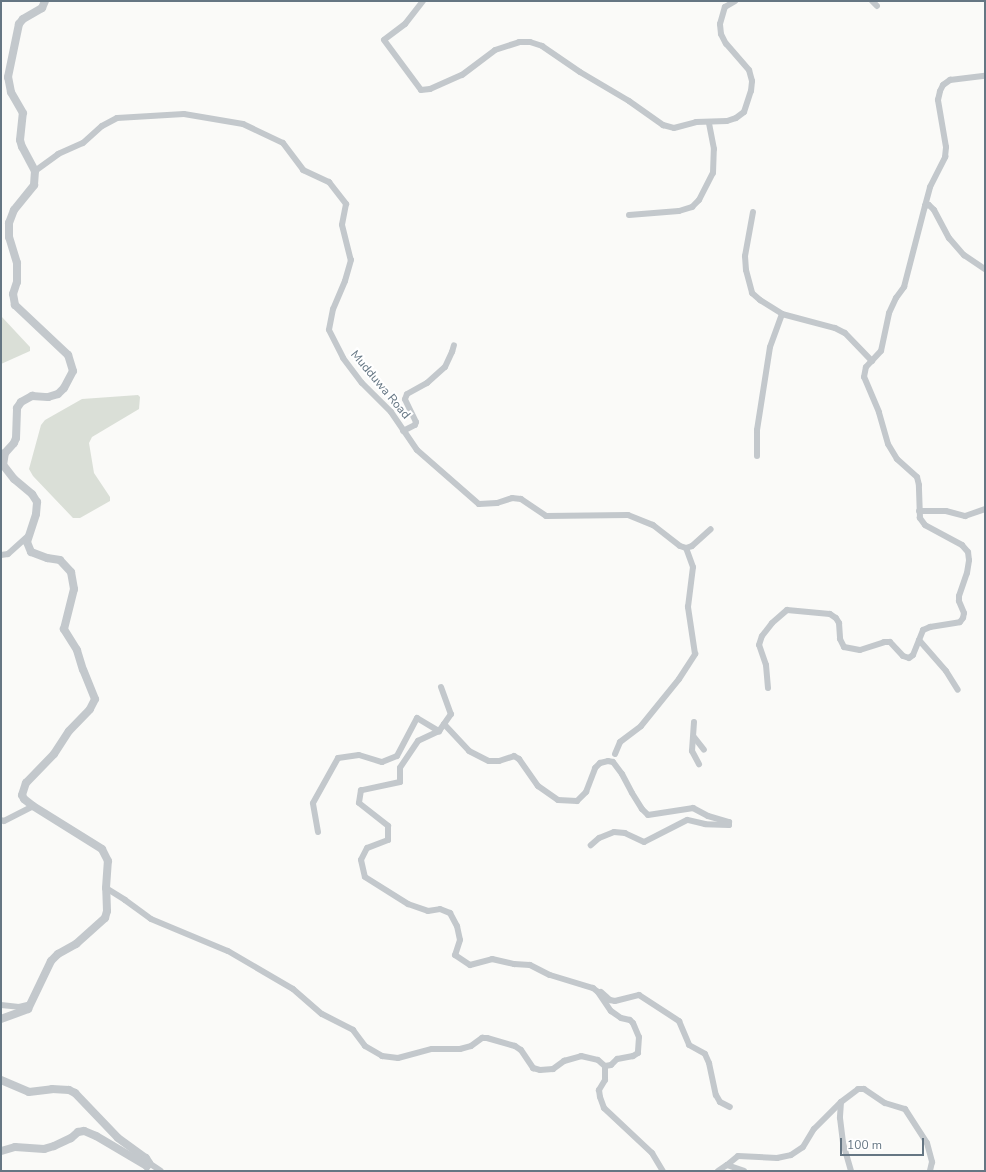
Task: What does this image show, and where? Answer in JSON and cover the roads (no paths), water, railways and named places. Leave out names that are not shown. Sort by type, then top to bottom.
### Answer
[{"type":"street","points":[[1,1019],[28,1009],[51,961],[58,954],[76,944],[105,918],[107,911],[106,888],[108,861],[102,849],[33,806],[24,799],[22,795],[26,783],[54,754],[69,731],[90,709],[95,699],[83,670],[77,650],[64,629],[74,589],[71,572],[60,560],[47,558],[31,552],[27,542],[36,514],[37,502],[32,494],[14,479],[2,466],[5,453],[14,443],[16,438],[17,408],[21,402],[32,396],[48,396],[58,394],[64,388],[73,372],[68,355],[14,305],[13,294],[17,282],[17,263],[9,237],[9,223],[14,210],[34,185],[35,171],[22,147],[20,140],[23,113],[11,92],[8,77],[19,24],[23,19],[42,8],[45,1]]},
{"type":"street","points":[[423,1],[405,24],[384,40],[421,90],[430,89],[462,75],[495,50],[519,42],[530,42],[542,46],[580,72],[629,101],[663,125],[674,128],[696,122],[709,123],[727,121],[736,118],[744,112],[751,91],[752,82],[749,70],[726,44],[720,34],[720,24],[725,6],[735,1]]},
{"type":"street","points":[[872,1],[877,6]]},
{"type":"street","points":[[768,688],[766,665],[759,645],[762,636],[772,623],[787,610],[830,614],[836,618],[839,623],[840,639],[844,647],[860,650],[884,642],[890,642],[903,656],[909,658],[913,655],[923,630],[930,627],[960,622],[963,618],[964,613],[958,601],[968,573],[968,552],[962,545],[925,525],[920,518],[920,485],[917,477],[897,459],[888,444],[879,412],[864,377],[866,367],[881,350],[889,313],[896,298],[904,287],[925,206],[925,200],[945,157],[946,147],[938,100],[940,91],[943,85],[950,80],[985,76]]},
{"type":"street","name":"Mudduwa Road","points":[[35,171],[58,154],[83,143],[102,126],[117,118],[184,114],[243,124],[283,143],[303,170],[329,182],[346,204],[342,225],[351,260],[333,308],[329,330],[343,358],[362,384],[391,412],[417,450],[479,504],[497,503],[512,498],[521,499],[546,516],[628,514],[653,525],[680,546],[686,548]]},
{"type":"street","points":[[629,215],[679,211],[692,207],[699,200],[712,173],[714,149],[709,123]]},
{"type":"street","points":[[925,206],[929,205],[934,210],[948,238],[964,255],[985,269]]},
{"type":"street","points":[[753,212],[745,256],[746,270],[752,293],[782,314],[834,328],[845,333],[863,349],[872,361]]},
{"type":"street","points":[[757,456],[757,430],[770,347],[782,314]]},
{"type":"street","points":[[404,431],[415,425],[416,422],[405,399],[407,394],[427,383],[445,367],[454,344]]},
{"type":"street","points":[[919,511],[946,511],[965,516],[985,509]]},
{"type":"street","points":[[615,754],[620,742],[641,726],[679,679],[695,654],[688,607],[693,568],[686,548],[692,546],[711,529]]},
{"type":"street","points":[[1,555],[8,554],[29,535]]},
{"type":"street","points":[[918,640],[946,671],[958,690]]},
{"type":"street","points":[[441,687],[451,714],[439,731],[418,741],[400,768],[400,782],[360,790],[359,803],[388,826],[388,840],[367,848],[361,860],[365,877],[408,904],[428,911],[440,909],[450,913],[457,926],[460,940],[455,955],[470,965],[492,959],[514,964],[530,965],[550,975],[592,988],[598,992],[600,991],[610,1000],[615,1001],[639,995],[679,1020],[689,1045],[705,1054],[709,1063],[716,1095],[720,1102],[730,1107]]},
{"type":"street","points":[[318,832],[313,803],[338,758],[359,755],[382,762],[397,756],[417,718],[439,731]]},
{"type":"street","points":[[694,722],[692,751],[699,764]]},
{"type":"street","points":[[444,724],[469,751],[489,761],[499,761],[514,756],[519,759],[538,786],[558,800],[577,801],[586,792],[595,768],[600,763],[608,761],[613,762],[622,774],[635,798],[648,815],[693,808],[708,816],[729,822],[729,825],[705,824],[686,820],[644,842],[625,833],[614,832],[598,838],[591,845]]},
{"type":"street","points":[[694,737],[704,750]]},
{"type":"street","points":[[1,820],[4,821],[33,806]]},
{"type":"street","points":[[106,888],[151,919],[228,950],[293,989],[322,1014],[353,1030],[365,1046],[382,1056],[398,1058],[432,1049],[460,1049],[471,1046],[482,1038],[487,1038],[521,1050],[533,1068],[540,1070],[553,1069],[564,1061],[581,1056],[598,1060],[606,1066]]},
{"type":"street","points":[[598,992],[610,1011],[633,1023],[640,1037],[638,1053],[634,1056],[617,1059],[611,1065],[606,1066]]},
{"type":"street","points":[[1,1005],[19,1007],[31,1004]]},
{"type":"street","points":[[606,1066],[605,1080],[599,1090],[604,1108],[652,1153],[662,1171]]},
{"type":"street","points":[[1,1080],[29,1092],[52,1089],[69,1090],[75,1093],[118,1138],[161,1171]]},
{"type":"street","points":[[718,1171],[738,1156],[777,1158],[791,1155],[803,1147],[814,1129],[841,1102],[858,1089],[864,1089],[885,1103],[905,1109],[927,1143],[932,1162],[930,1171]]},
{"type":"street","points":[[841,1102],[840,1118],[843,1143],[851,1171]]},
{"type":"street","points":[[1,1151],[15,1147],[44,1149],[71,1138],[78,1132],[84,1131],[96,1136],[148,1166],[149,1163]]},
{"type":"street","points":[[727,1165],[744,1171]]}]
